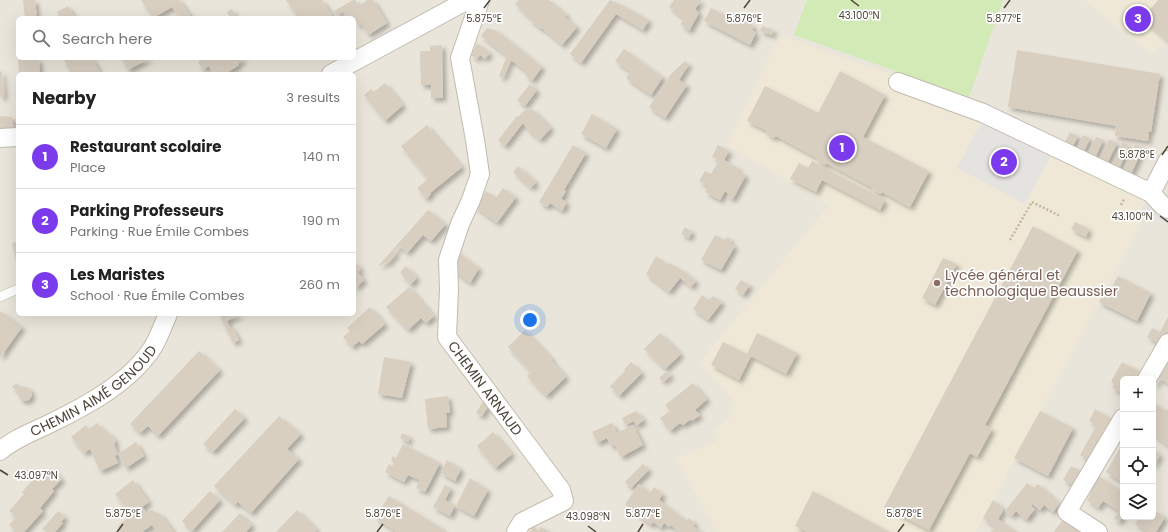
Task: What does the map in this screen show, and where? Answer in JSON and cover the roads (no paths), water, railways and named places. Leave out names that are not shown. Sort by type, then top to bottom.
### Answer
[{"type":"street","points":[[335,72],[462,3],[474,0]]},
{"type":"street","name":"CHEMIN ARNAUD","points":[[480,0],[460,58],[480,174],[471,200],[460,224],[448,260],[450,289],[446,337],[561,490],[564,500],[522,522],[516,532]]},
{"type":"street","points":[[898,82],[984,113],[1151,193],[1168,209]]},
{"type":"street","points":[[0,138],[16,137]]},
{"type":"street","points":[[1151,193],[1168,160]]},
{"type":"street","name":"CHEMIN AIMÉ GENOUD","points":[[3,443],[52,423],[106,393],[134,370],[152,348],[167,316]]},
{"type":"street","points":[[1148,376],[1168,343]]},
{"type":"street","points":[[1098,532],[1067,512],[1120,423]]},
{"type":"lane","points":[[0,297],[16,290]]},
{"type":"place","name":"Les Maristes","points":[[1138,19]]},
{"type":"place","name":"Restaurant scolaire","points":[[842,148]]},
{"type":"place","name":"Parking Professeurs","points":[[1004,162]]},
{"type":"place","name":"Lycée général et technologique Beaussier","points":[[937,283]]}]
